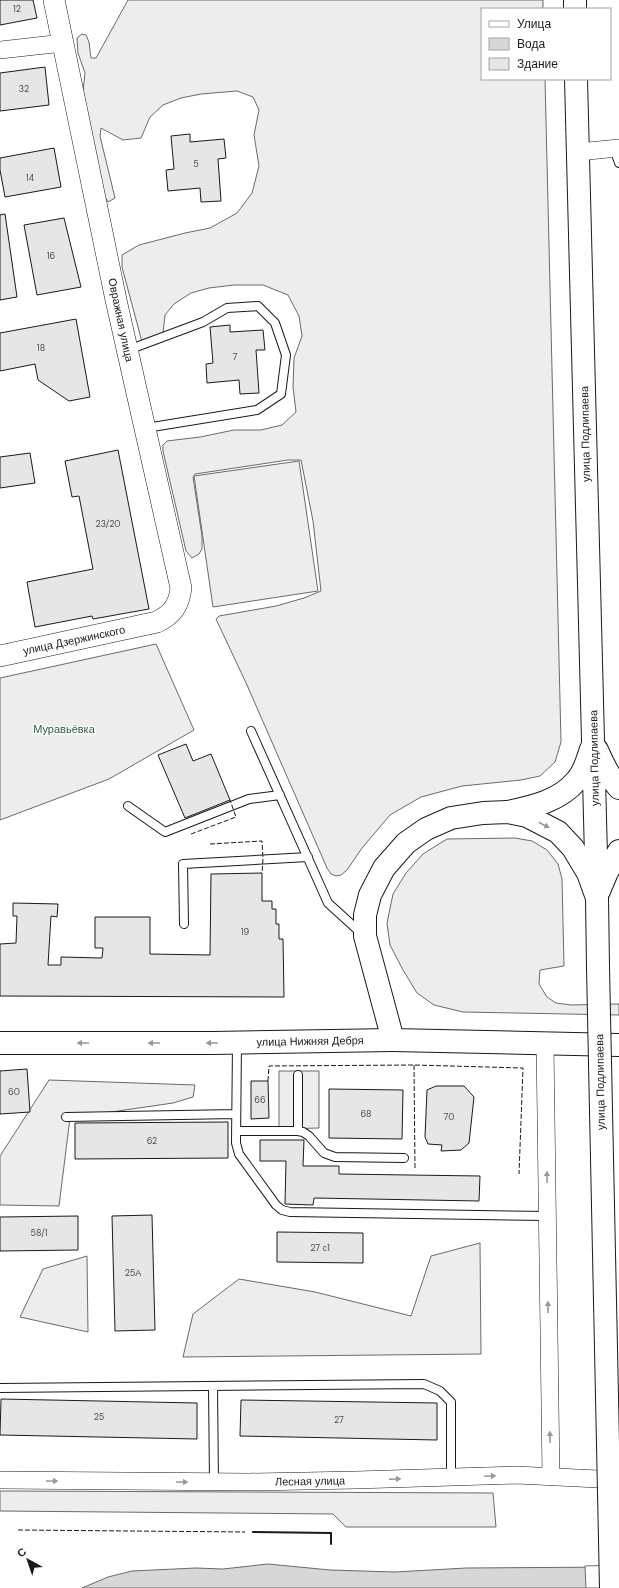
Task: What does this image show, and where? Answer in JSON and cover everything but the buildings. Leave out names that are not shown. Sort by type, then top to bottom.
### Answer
[{"type":"main road","name":"улица Подлипаева","points":[[576,80],[594,742],[611,1588]]},
{"type":"main road","points":[[594,742],[604,767],[619,788]]},
{"type":"main road","points":[[393,1040],[364,936],[365,915],[370,895],[384,868],[406,843],[426,829],[451,818],[483,813],[508,812],[553,800],[577,780],[585,766],[594,742]]},
{"type":"main road","points":[[508,812],[527,816],[558,832],[573,848],[588,873],[597,898]]},
{"type":"main road","points":[[597,898],[607,872],[619,851]]},
{"type":"main road","name":"улица Нижняя Дебря","points":[[0,1043],[237,1043],[393,1040],[619,1045]]},
{"type":"main road","points":[[607,1436],[619,1410]]},
{"type":"street","name":"Овражная улица","points":[[54,0],[128,350],[181,588],[180,600],[171,612],[162,619],[148,624]]},
{"type":"street","points":[[0,50],[62,43]]},
{"type":"street","points":[[578,152],[617,153]]},
{"type":"street","name":"улица Дзержинского","points":[[0,656],[148,624]]},
{"type":"street","points":[[545,1044],[551,1476]]},
{"type":"street","name":"Лесная улица","points":[[0,1480],[214,1482],[356,1480],[516,1475],[619,1480]]},
{"type":"lane","points":[[128,350],[202,322],[227,308],[258,306],[275,323],[286,354],[281,394],[257,410],[145,428]]},
{"type":"lane","points":[[251,731],[328,903],[364,936]]},
{"type":"lane","points":[[128,806],[165,832],[249,799],[280,795]]},
{"type":"lane","points":[[184,924],[183,864],[308,857]]},
{"type":"lane","points":[[237,1043],[236,1142],[239,1154],[276,1205],[282,1210],[290,1212],[547,1216]]},
{"type":"lane","points":[[298,1075],[298,1131]]},
{"type":"lane","points":[[66,1117],[236,1114]]},
{"type":"lane","points":[[236,1132],[298,1131],[309,1136],[324,1153],[335,1157],[404,1158]]},
{"type":"lane","points":[[0,1388],[424,1384],[440,1391],[451,1402],[451,1477]]},
{"type":"lane","points":[[213,1387],[214,1482]]},
{"type":"shaded area","points":[[128,0],[543,0],[543,8],[481,8],[481,80],[545,80],[561,742],[555,762],[540,776],[521,780],[462,786],[421,797],[390,815],[362,848],[347,870],[341,875],[336,876],[331,874],[327,868],[247,685],[216,619],[219,616],[276,606],[304,598],[321,591],[313,521],[301,460],[288,460],[195,474],[193,477],[202,536],[202,549],[199,554],[192,558],[186,551],[163,451],[163,445],[167,441],[200,437],[234,430],[261,430],[282,425],[296,412],[293,387],[294,358],[302,336],[299,316],[288,295],[263,285],[234,285],[209,288],[191,293],[174,304],[165,315],[163,333],[142,342],[122,267],[122,255],[139,245],[210,228],[237,213],[252,193],[259,166],[254,135],[259,110],[253,97],[237,91],[201,94],[181,98],[163,105],[150,117],[141,138],[123,140],[101,128],[100,136],[115,198],[108,202],[102,192],[83,91],[85,73],[78,53],[77,38],[82,34],[86,35],[89,42],[91,58],[96,58]]},
{"type":"shaded area","points":[[299,461],[318,591],[213,607],[194,476]]},
{"type":"shaded area","name":"Муравьёвка","points":[[156,644],[194,730],[109,779],[0,820],[0,678]]},
{"type":"shaded area","points":[[515,838],[532,841],[547,850],[558,864],[562,879],[564,966],[540,970],[539,984],[547,997],[556,1003],[571,1005],[619,1004],[619,1015],[463,1012],[434,1005],[417,993],[403,970],[390,945],[387,923],[393,894],[406,873],[423,854],[447,839]]},
{"type":"shaded area","points":[[279,1071],[319,1071],[319,1128],[279,1129]]},
{"type":"shaded area","points":[[49,1080],[195,1085],[193,1097],[173,1103],[70,1118],[59,1206],[0,1205],[0,1156]]},
{"type":"shaded area","points":[[480,1243],[481,1354],[183,1357],[193,1314],[239,1279],[315,1292],[411,1316],[431,1256]]},
{"type":"shaded area","points":[[87,1256],[88,1332],[20,1317],[43,1269]]},
{"type":"shaded area","points":[[0,1491],[493,1493],[496,1527],[346,1527],[333,1514],[0,1511]]},
{"type":"water","points":[[268,1564],[330,1570],[395,1572],[466,1568],[619,1567],[619,1588],[82,1588],[108,1577],[132,1571],[196,1568],[223,1569]]},
{"type":"pier","points":[[619,1565],[619,1588],[586,1588],[585,1566]]},
{"type":"fence","points":[[191,834],[236,817],[230,800]]},
{"type":"fence","points":[[210,844],[262,841],[262,873]]},
{"type":"fence","points":[[414,1065],[415,1168]]},
{"type":"fence","points":[[268,1081],[269,1066],[414,1065],[523,1068],[519,1174]]},
{"type":"fence","points":[[18,1530],[245,1532]]},
{"type":"wall","points":[[253,1532],[331,1533],[331,1544]]}]
